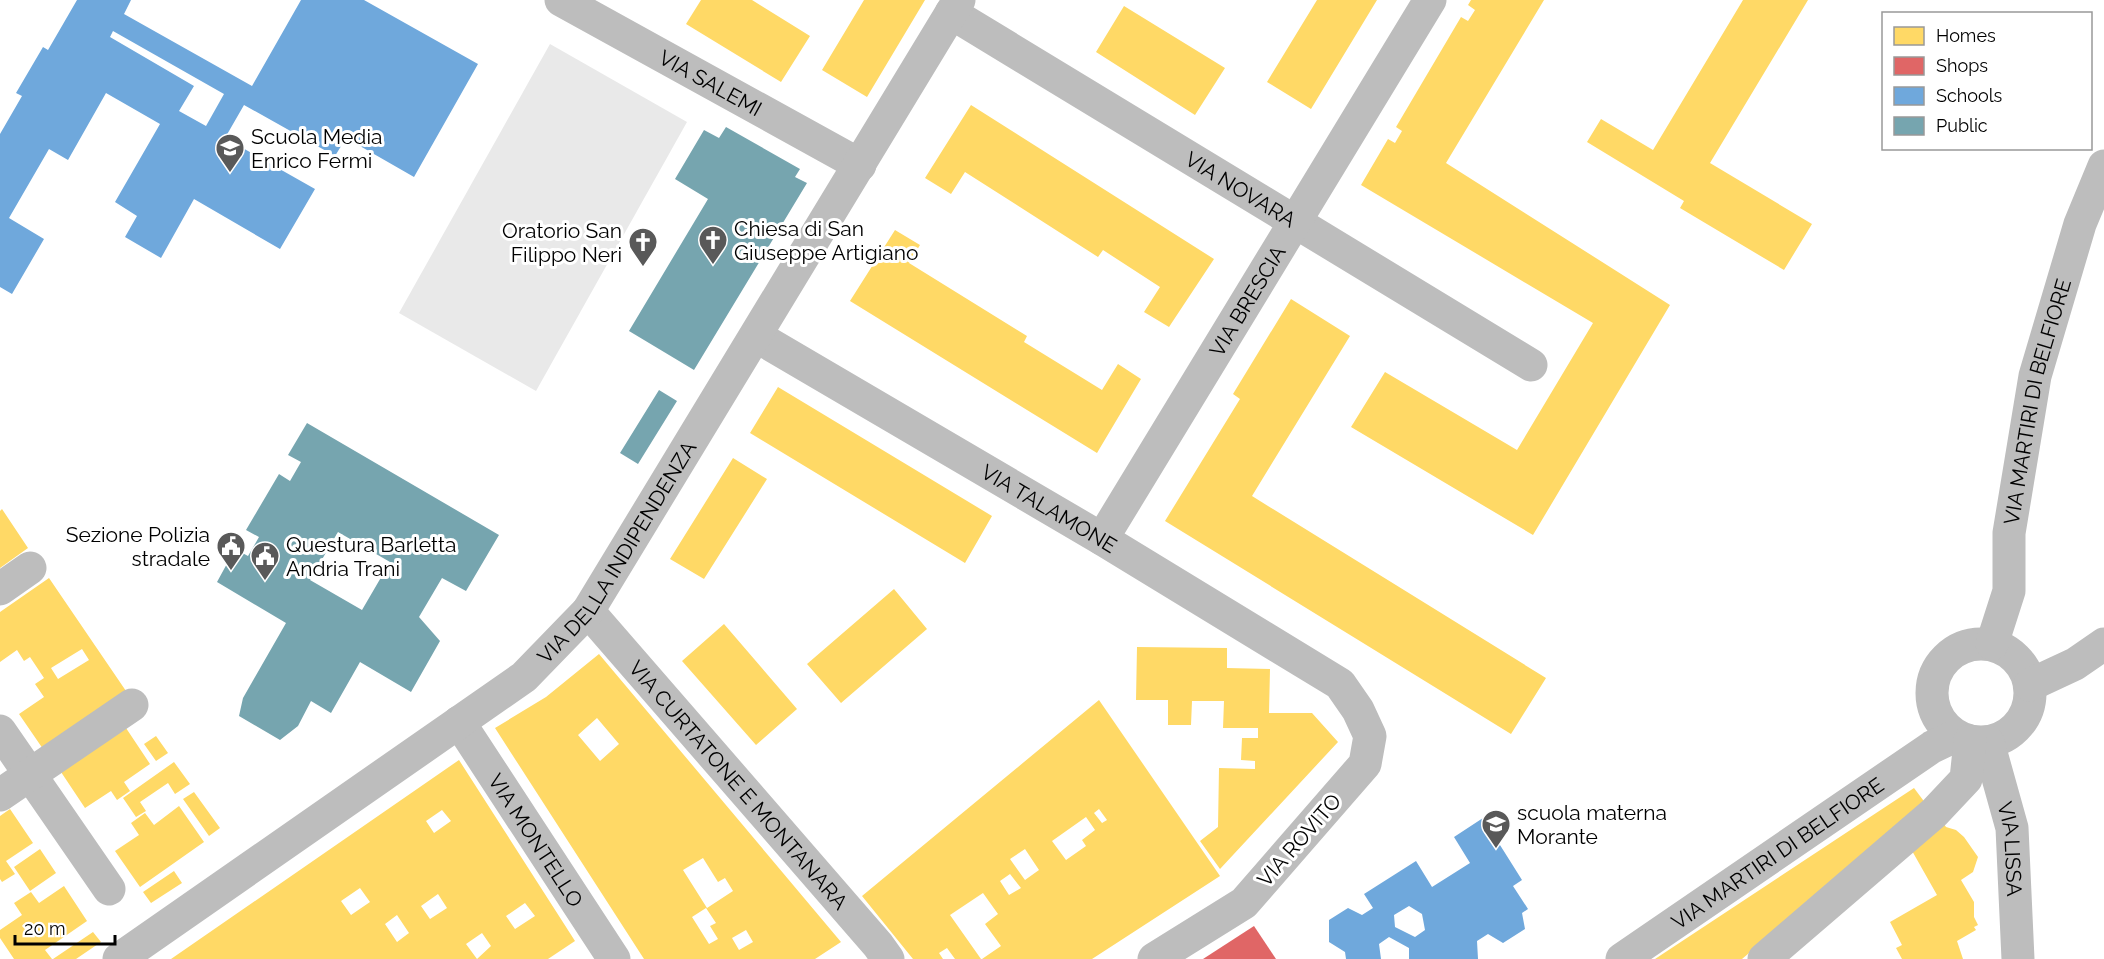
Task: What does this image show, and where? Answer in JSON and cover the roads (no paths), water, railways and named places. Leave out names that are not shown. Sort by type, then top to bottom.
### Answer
[{"type":"street","name":"VIA SALEMI","points":[[561,0],[860,165]]},
{"type":"street","name":"VIA BRESCIA","points":[[1102,539],[1430,0]]},
{"type":"street","name":"VIA DELLA INDIPENDENZA","points":[[119,959],[524,677],[588,611],[955,7]]},
{"type":"street","name":"VIA NOVARA","points":[[955,7],[1295,222],[1531,365]]},
{"type":"street","name":"VIA MARTIRI DI BELFIORE","points":[[1992,644],[2009,591],[2009,533],[2035,376],[2080,224],[2104,166]]},
{"type":"street","name":"VIA TALAMONE","points":[[756,336],[1102,539],[1341,684]]},
{"type":"street","points":[[0,589],[30,568]]},
{"type":"street","name":"VIA CURTATONE E MONTANARA","points":[[588,611],[874,954]]},
{"type":"street","points":[[1764,959],[1934,813],[1966,779],[1957,738],[1932,700],[1932,681],[1940,663],[1954,650],[1973,644],[1992,644],[2010,652],[2023,667],[2030,685],[2029,704],[2021,722],[2007,735],[1957,738]]},
{"type":"street","points":[[2030,685],[2075,664],[2104,644]]},
{"type":"street","name":"VIA ROVITO","points":[[1154,959],[1244,903],[1365,764],[1370,736],[1358,710],[1341,684]]},
{"type":"street","points":[[0,795],[132,705]]},
{"type":"street","name":"VIA MONTELLO","points":[[459,722],[603,955]]},
{"type":"street","points":[[0,731],[109,889]]},
{"type":"street","name":"VIA MARTIRI DI BELFIORE","points":[[1622,959],[1957,738]]},
{"type":"street","name":"VIA LISSA","points":[[1957,738],[2013,828],[2018,959]]},
{"type":"place","name":"Scuola Media Enrico Fermi","points":[[230,174]]},
{"type":"place","name":"Chiesa di San Giuseppe Artigiano","points":[[713,266]]},
{"type":"place","name":"Oratorio San Filippo Neri","points":[[643,268]]},
{"type":"place","name":"Sezione Polizia stradale","points":[[231,572]]},
{"type":"place","name":"Questura Barletta Andria Trani","points":[[265,582]]},
{"type":"place","name":"scuola materna Morante","points":[[1496,850]]}]
